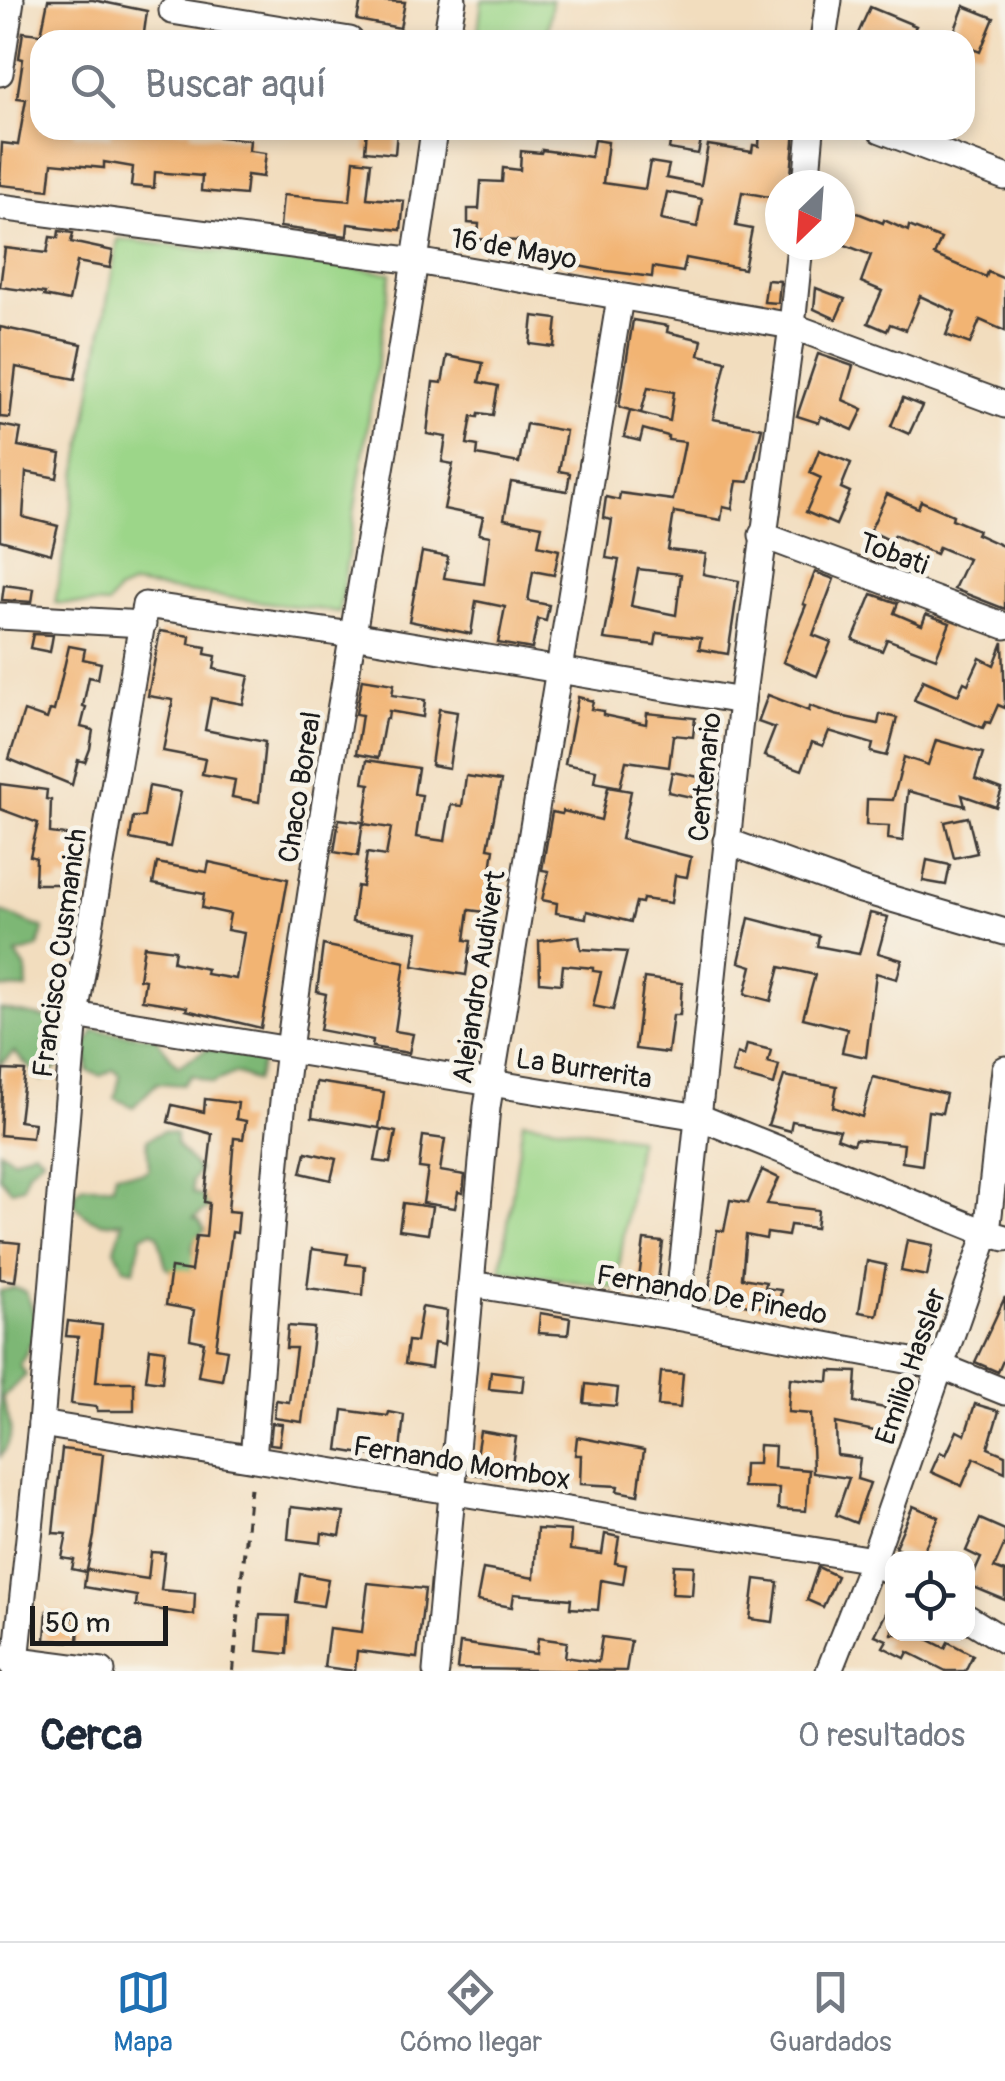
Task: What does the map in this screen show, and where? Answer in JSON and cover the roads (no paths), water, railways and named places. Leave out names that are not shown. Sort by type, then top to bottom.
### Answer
[{"type":"street","points":[[0,73],[11,0]]},
{"type":"street","points":[[448,30],[453,0]]},
{"type":"street","points":[[824,30],[829,0]]},
{"type":"street","points":[[172,11],[289,30]]},
{"type":"street","name":"Chaco Boreal","points":[[253,1458],[288,1052],[433,140]]},
{"type":"street","points":[[807,170],[810,140]]},
{"type":"street","points":[[907,140],[1005,177]]},
{"type":"street","name":"16 de Mayo","points":[[0,207],[416,261],[792,326],[1005,405]]},
{"type":"street","name":"Centenario","points":[[676,1316],[742,701],[799,260]]},
{"type":"street","name":"Alejandro Audivert","points":[[436,1671],[490,1084],[620,298]]},
{"type":"street","name":"Tobati","points":[[762,535],[1005,626]]},
{"type":"street","points":[[0,616],[144,615],[352,635],[742,701]]},
{"type":"street","name":"Francisco Cusmanich","points":[[10,1662],[42,1424],[75,1015],[144,615]]},
{"type":"street","points":[[726,842],[858,889],[1005,932]]},
{"type":"street","name":"La Burrerita","points":[[75,1015],[699,1117],[996,1236]]},
{"type":"street","name":"Emilio Hassler","points":[[829,1671],[883,1566],[942,1367],[996,1236],[1005,1069]]},
{"type":"street","name":"Fernando De Pinedo","points":[[471,1284],[676,1316],[942,1367],[1005,1392]]},
{"type":"street","name":"Fernando Mombox","points":[[42,1424],[883,1566]]},
{"type":"street","points":[[975,1622],[1005,1641]]},
{"type":"street","points":[[10,1662],[102,1671]]}]
